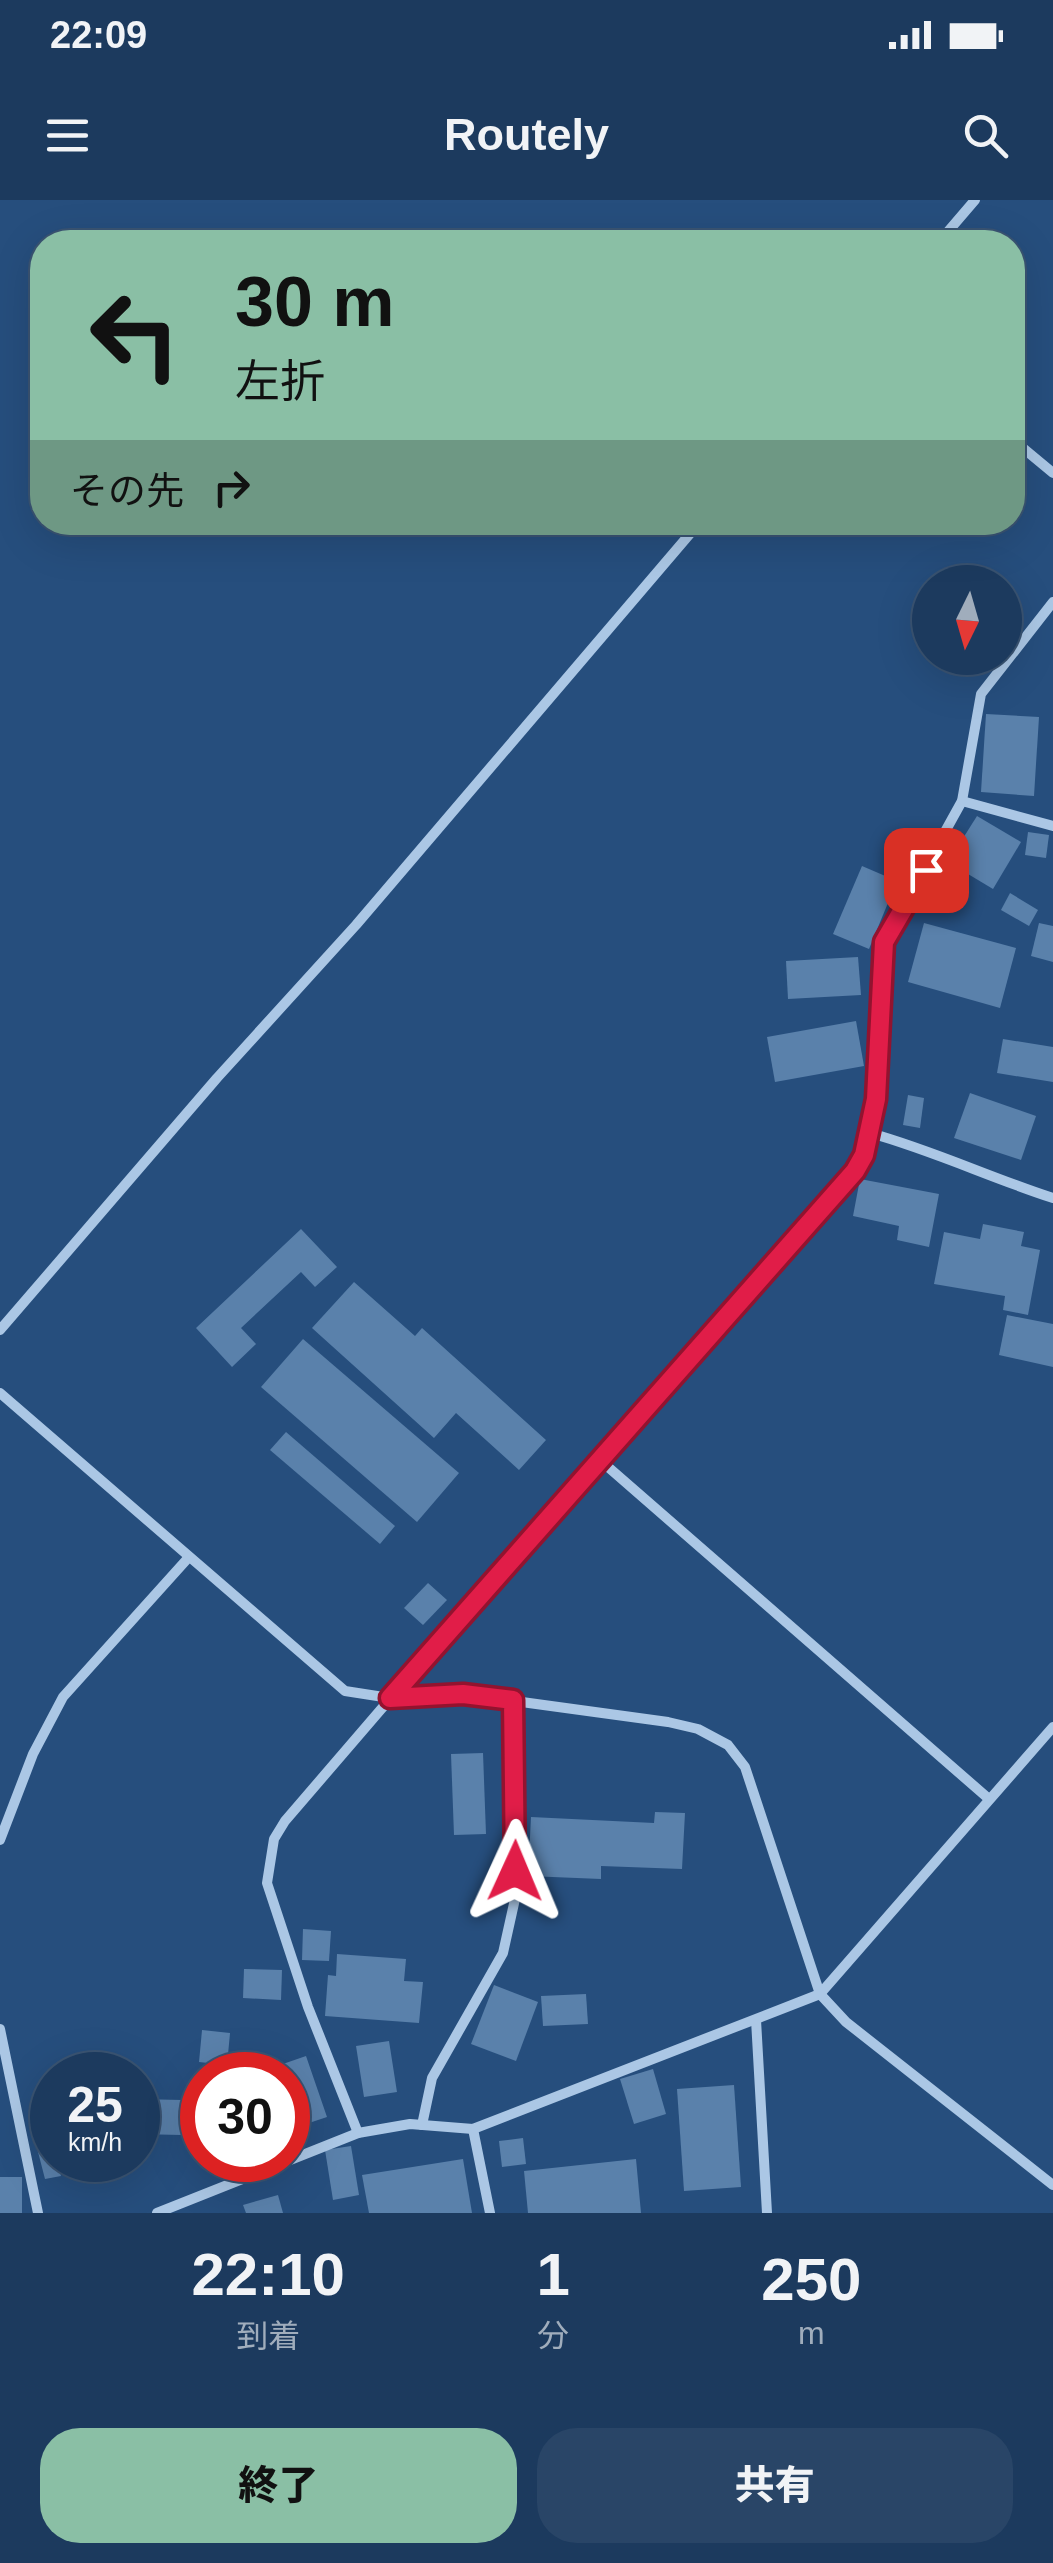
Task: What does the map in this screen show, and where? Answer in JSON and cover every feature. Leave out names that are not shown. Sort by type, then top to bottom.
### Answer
[{"type":"street","points":[[949,230],[975,200]]},
{"type":"street","points":[[1025,450],[1053,473]]},
{"type":"street","points":[[0,1330],[217,1078],[356,925],[689,535]]},
{"type":"street","points":[[358,2133],[308,2007],[267,1883],[274,1839],[390,1698],[846,1184],[864,1155],[876,1099],[884,942],[962,801],[982,694],[1053,602]]},
{"type":"street","points":[[962,801],[1053,826]]},
{"type":"street","points":[[870,1133],[914,1145],[1053,1198]]},
{"type":"street","points":[[0,1393],[344,1691],[390,1698],[463,1694],[513,1700],[668,1722],[698,1729],[728,1745],[746,1767],[820,1994],[846,2022],[1053,2185]]},
{"type":"street","points":[[600,1460],[989,1799]]},
{"type":"street","points":[[0,1840],[33,1754],[63,1697],[189,1557]]},
{"type":"street","points":[[422,2126],[432,2078],[503,1952],[507,1934],[514,1898],[513,1700]]},
{"type":"street","points":[[158,2213],[358,2133],[422,2126],[473,2130],[820,1994],[1053,1727]]},
{"type":"street","points":[[756,2020],[767,2213]]},
{"type":"street","points":[[0,2028],[38,2213]]},
{"type":"street","points":[[473,2130],[490,2213]]},
{"type":"building","points":[[986,714],[1039,717],[1034,796],[981,792]]},
{"type":"building","points":[[977,816],[1021,842],[993,889],[948,862]]},
{"type":"building","points":[[1028,832],[1049,835],[1046,858],[1025,855]]},
{"type":"building","points":[[862,866],[897,881],[869,949],[833,934]]},
{"type":"building","points":[[1010,893],[1038,910],[1029,926],[1001,910]]},
{"type":"building","points":[[924,923],[1016,948],[1000,1008],[908,982]]},
{"type":"building","points":[[1039,923],[1053,926],[1053,962],[1031,956]]},
{"type":"building","points":[[858,957],[861,995],[788,999],[786,961]]},
{"type":"building","points":[[856,1021],[864,1066],[775,1082],[767,1037]]},
{"type":"building","points":[[1003,1039],[1053,1047],[1053,1082],[997,1073]]},
{"type":"building","points":[[970,1093],[1036,1116],[1021,1160],[954,1138]]},
{"type":"building","points":[[908,1095],[924,1098],[920,1128],[903,1125]]},
{"type":"building","points":[[860,1179],[939,1194],[929,1247],[897,1240],[899,1226],[853,1216]]},
{"type":"building","points":[[983,1224],[1024,1232],[1021,1246],[1040,1250],[1028,1315],[1003,1310],[1005,1296],[934,1284],[944,1232],[980,1239]]},
{"type":"building","points":[[301,1229],[337,1267],[315,1287],[301,1272],[241,1328],[256,1344],[232,1367],[196,1328]]},
{"type":"building","points":[[354,1282],[415,1336],[422,1328],[546,1440],[519,1470],[456,1413],[434,1438],[312,1328]]},
{"type":"building","points":[[1007,1315],[1053,1324],[1053,1367],[999,1355]]},
{"type":"building","points":[[303,1339],[459,1473],[417,1522],[261,1387]]},
{"type":"building","points":[[286,1432],[395,1526],[380,1544],[270,1450]]},
{"type":"building","points":[[428,1583],[447,1600],[423,1625],[404,1608]]},
{"type":"building","points":[[483,1753],[486,1834],[454,1835],[451,1754]]},
{"type":"building","points":[[655,1812],[685,1813],[682,1869],[601,1866],[601,1879],[528,1876],[531,1817],[654,1823]]},
{"type":"building","points":[[303,1929],[331,1931],[329,1961],[302,1960]]},
{"type":"building","points":[[337,1954],[406,1959],[404,1981],[423,1982],[419,2023],[325,2016],[328,1975],[336,1976]]},
{"type":"building","points":[[244,1969],[282,1970],[281,2000],[243,1998]]},
{"type":"building","points":[[494,1985],[538,2002],[516,2061],[471,2044]]},
{"type":"building","points":[[586,1994],[588,2024],[543,2026],[541,1996]]},
{"type":"building","points":[[202,2030],[230,2033],[228,2052],[200,2052]]},
{"type":"building","points":[[389,2041],[397,2092],[364,2097],[356,2046]]},
{"type":"building","points":[[310,2068],[327,2117],[310,2123]]},
{"type":"building","points":[[653,2069],[666,2114],[634,2124],[620,2079]]},
{"type":"building","points":[[734,2085],[741,2187],[684,2191],[677,2089]]},
{"type":"building","points":[[160,2100],[180,2100],[180,2135],[160,2135]]},
{"type":"building","points":[[523,2138],[526,2164],[502,2167],[499,2141]]},
{"type":"building","points":[[351,2146],[359,2195],[333,2200],[325,2150]]},
{"type":"building","points":[[463,2159],[472,2213],[369,2213],[362,2175]]},
{"type":"building","points":[[636,2159],[641,2213],[528,2213],[524,2171]]},
{"type":"building","points":[[0,2177],[22,2177],[22,2213],[0,2213]]},
{"type":"building","points":[[278,2195],[283,2213],[246,2213],[243,2205]]},
{"type":"route","points":[[515,1871],[513,1700],[463,1694],[390,1698],[855,1171],[864,1155],[876,1099],[884,942],[926,870]]}]
